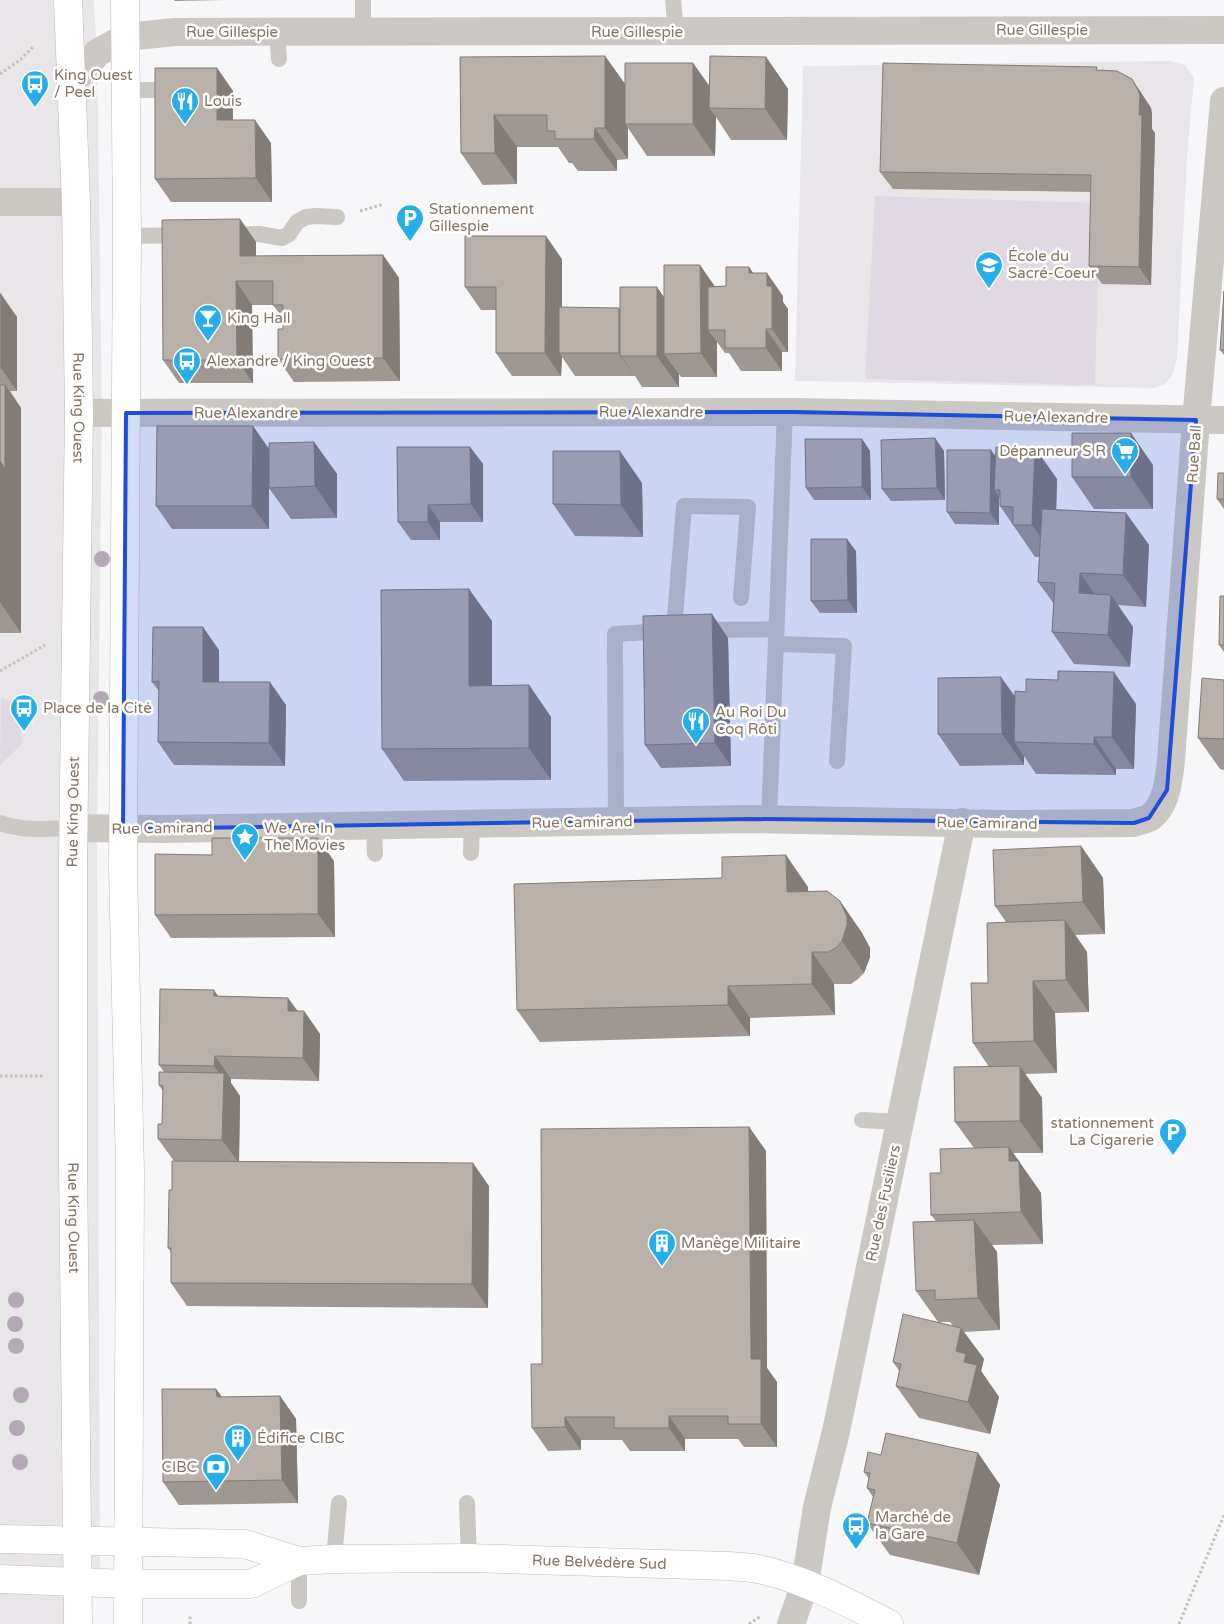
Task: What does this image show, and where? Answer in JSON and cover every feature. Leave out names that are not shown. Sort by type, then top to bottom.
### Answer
[{"type":"main road","name":"Rue King Ouest","points":[[68,0],[76,202],[79,413],[73,828],[72,1076],[78,1624]]},
{"type":"main road","points":[[125,0],[127,236],[123,829],[130,1171],[128,1624]]},
{"type":"main road","name":"Rue Belvédère Sud","points":[[0,1539],[245,1544],[299,1561],[469,1558],[728,1566],[758,1569],[805,1584],[889,1624]]},
{"type":"main road","name":"Rue Belvédère Sud","points":[[0,1579],[128,1584],[251,1584],[299,1561]]},
{"type":"street","name":"Rue Gillespie","points":[[70,87],[97,53],[126,36],[175,32],[1224,30]]},
{"type":"street","name":"Rue Ball","points":[[1159,806],[1167,790],[1171,760],[1196,420],[1224,100]]},
{"type":"street","points":[[0,202],[76,202]]},
{"type":"street","name":"Rue Alexandre","points":[[79,413],[785,412],[1224,420]]},
{"type":"street","name":"Rue Camirand","points":[[73,828],[123,829],[769,819],[1002,824],[1134,823],[1149,818],[1159,806]]},
{"type":"street","name":"Rue des Fusiliers","points":[[792,1624],[805,1584],[817,1507],[836,1427],[962,822]]},
{"type":"lane","points":[[362,0],[363,32]]},
{"type":"lane","points":[[674,0],[676,32]]},
{"type":"lane","points":[[277,32],[279,59]]},
{"type":"lane","points":[[125,90],[190,90]]},
{"type":"lane","points":[[127,236],[260,234],[282,238],[289,234],[297,222],[306,217],[338,217]]},
{"type":"lane","points":[[769,819],[785,412]]},
{"type":"lane","points":[[674,630],[684,506],[748,507],[741,598]]},
{"type":"lane","points":[[616,822],[615,634],[674,630],[776,636],[844,646],[837,761]]},
{"type":"lane","name":"Rue Camirand","points":[[0,823],[25,828],[73,828]]},
{"type":"lane","points":[[374,824],[375,854]]},
{"type":"lane","points":[[471,853],[472,824]]},
{"type":"lane","points":[[862,1120],[900,1122]]},
{"type":"lane","points":[[334,1559],[339,1503]]},
{"type":"lane","points":[[467,1503],[469,1558]]},
{"type":"lane","points":[[299,1561],[299,1601]]},
{"type":"path","points":[[0,74],[20,60],[34,46]]},
{"type":"path","points":[[0,671],[76,627]]},
{"type":"path","points":[[0,1076],[72,1076]]},
{"type":"path","points":[[1179,1624],[1224,1515]]},
{"type":"highlighted area","points":[[794,412],[1196,420],[1167,790],[1149,818],[1134,823],[751,819],[123,829],[126,413]]},
{"type":"shaded area","points":[[0,0],[94,0],[97,53],[102,413],[97,838],[100,1565],[87,1624],[0,1624]]},
{"type":"shaded area","name":"École du Sacré-Coeur","points":[[1170,61],[1185,65],[1194,78],[1187,157],[1177,359],[1173,374],[1165,384],[1154,388],[795,381],[803,66]]},
{"type":"shaded area","points":[[875,196],[1100,203],[1095,385],[865,379]]},
{"type":"shaded area","points":[[1,698],[20,705],[22,744],[0,765]]},
{"type":"building","points":[[605,56],[605,128],[595,128],[594,139],[555,139],[555,131],[547,131],[547,115],[494,115],[495,153],[461,153],[460,57]]},
{"type":"building","points":[[710,56],[766,57],[765,109],[709,108]]},
{"type":"building","points":[[625,63],[693,63],[693,124],[625,124]]},
{"type":"building","points":[[883,63],[1097,67],[1096,70],[1117,71],[1132,79],[1140,96],[1139,115],[1142,115],[1139,267],[1089,266],[1091,175],[880,172]]},
{"type":"building","points":[[155,68],[217,68],[217,120],[255,120],[256,178],[155,179]]},
{"type":"building","points":[[240,219],[240,256],[383,255],[383,358],[278,359],[278,329],[283,329],[283,305],[273,305],[273,281],[236,281],[237,360],[163,360],[162,220]]},
{"type":"building","points":[[465,236],[546,236],[545,353],[496,353],[496,287],[465,287]]},
{"type":"building","points":[[664,265],[700,265],[701,353],[664,354]]},
{"type":"building","points":[[726,267],[749,267],[749,273],[767,273],[767,286],[772,286],[772,329],[766,329],[766,348],[725,348],[725,330],[708,330],[708,287],[726,286]]},
{"type":"building","points":[[620,287],[657,287],[657,356],[620,356]]},
{"type":"building","points":[[1224,291],[1224,350],[1220,350]]},
{"type":"building","points":[[1,294],[1,368],[0,368]]},
{"type":"building","points":[[559,307],[619,308],[619,353],[559,353]]},
{"type":"building","points":[[0,385],[5,385],[5,469],[0,461]]},
{"type":"building","points":[[157,426],[253,426],[252,506],[156,506]]},
{"type":"building","points":[[1072,433],[1131,433],[1131,477],[1072,477]]},
{"type":"building","points":[[935,438],[937,488],[882,489],[881,440]]},
{"type":"building","points":[[805,439],[862,439],[862,487],[806,488]]},
{"type":"building","points":[[314,442],[315,486],[269,488],[269,443]]},
{"type":"building","points":[[397,447],[470,447],[471,504],[428,505],[428,522],[398,522]]},
{"type":"building","points":[[996,447],[1035,448],[1032,525],[1013,525],[1013,507],[1000,506],[1000,490],[994,490]]},
{"type":"building","points":[[947,450],[991,450],[990,513],[947,512]]},
{"type":"building","points":[[553,451],[620,451],[621,505],[553,504]]},
{"type":"building","points":[[1218,473],[1224,473],[1224,499],[1217,499]]},
{"type":"building","points":[[1042,509],[1126,513],[1123,575],[1080,573],[1079,593],[1111,595],[1108,635],[1052,632],[1055,583],[1038,582]]},
{"type":"building","points":[[811,539],[847,539],[848,600],[811,601]]},
{"type":"building","points":[[469,589],[469,686],[529,685],[529,748],[382,749],[381,590]]},
{"type":"building","points":[[1220,596],[1224,596],[1224,645],[1219,645]]},
{"type":"building","points":[[712,614],[715,743],[645,745],[643,616]]},
{"type":"building","points":[[153,627],[203,627],[203,682],[270,682],[269,743],[158,742],[159,681],[152,682]]},
{"type":"building","points":[[1058,671],[1114,672],[1112,737],[1094,737],[1094,744],[1014,742],[1015,691],[1026,692],[1026,679],[1058,680]]},
{"type":"building","points":[[1001,677],[1002,734],[938,734],[938,678]]},
{"type":"building","points":[[1202,678],[1224,680],[1224,739],[1198,738]]},
{"type":"building","points":[[212,838],[318,838],[318,914],[155,915],[155,854],[212,855]]},
{"type":"building","points":[[1081,846],[1083,902],[995,906],[993,850]]},
{"type":"building","points":[[786,855],[787,892],[827,891],[840,901],[847,917],[847,925],[842,941],[836,948],[828,952],[812,952],[812,984],[728,986],[728,1005],[517,1010],[514,884],[722,878],[722,857]]},
{"type":"building","points":[[1065,920],[1066,980],[1033,981],[1034,1041],[973,1043],[971,983],[988,983],[987,923]]},
{"type":"building","points":[[160,989],[214,990],[214,996],[288,998],[288,1011],[304,1011],[303,1058],[215,1056],[214,1066],[159,1065]]},
{"type":"building","points":[[1020,1066],[1020,1121],[955,1122],[954,1067]]},
{"type":"building","points":[[159,1072],[224,1073],[222,1140],[158,1139],[158,1124],[162,1124],[163,1086],[159,1085]]},
{"type":"building","name":"Manège Militaire","points":[[749,1127],[751,1359],[761,1359],[761,1424],[728,1424],[728,1416],[669,1416],[669,1428],[614,1428],[614,1417],[565,1417],[565,1427],[532,1428],[531,1364],[542,1364],[541,1129]]},
{"type":"building","points":[[1009,1147],[1009,1161],[1019,1161],[1021,1212],[931,1215],[930,1173],[941,1173],[940,1149]]},
{"type":"building","points":[[172,1161],[473,1163],[472,1284],[171,1283],[171,1248],[168,1248],[169,1190],[172,1190]]},
{"type":"building","points":[[974,1220],[978,1298],[935,1300],[935,1290],[916,1291],[913,1222]]},
{"type":"building","points":[[903,1314],[961,1328],[956,1351],[966,1354],[964,1362],[977,1365],[968,1402],[896,1386],[901,1364],[893,1362]]},
{"type":"building","name":"Édifice CIBC","points":[[162,1389],[216,1389],[217,1397],[280,1396],[282,1480],[163,1482]]},
{"type":"building","points":[[886,1433],[978,1453],[957,1543],[867,1523],[875,1490],[867,1488],[870,1473],[864,1472],[868,1452],[881,1455]]},
{"type":"place","name":"King Ouest / Peel","points":[[35,108]]},
{"type":"place","name":"Louis","points":[[185,125]]},
{"type":"place","name":"Stationnement Gillespie","points":[[410,242]]},
{"type":"place","name":"École du Sacré-Coeur","points":[[989,289]]},
{"type":"place","name":"King Hall","points":[[208,342]]},
{"type":"place","name":"Alexandre / King Ouest","points":[[187,385]]},
{"type":"place","name":"Dépanneur S R","points":[[1125,475]]},
{"type":"place","name":"Place de la Cité","points":[[24,732]]},
{"type":"place","name":"Au Roi Du Coq Rôti","points":[[696,745]]},
{"type":"place","name":"We Are In The Movies","points":[[245,861]]},
{"type":"place","name":"stationnement La Cigarerie","points":[[1173,1156]]},
{"type":"place","name":"Manège Militaire","points":[[662,1267]]},
{"type":"place","name":"Édifice CIBC","points":[[238,1462]]},
{"type":"place","name":"CIBC","points":[[216,1491]]},
{"type":"place","name":"Marché de la Gare","points":[[856,1550]]}]
